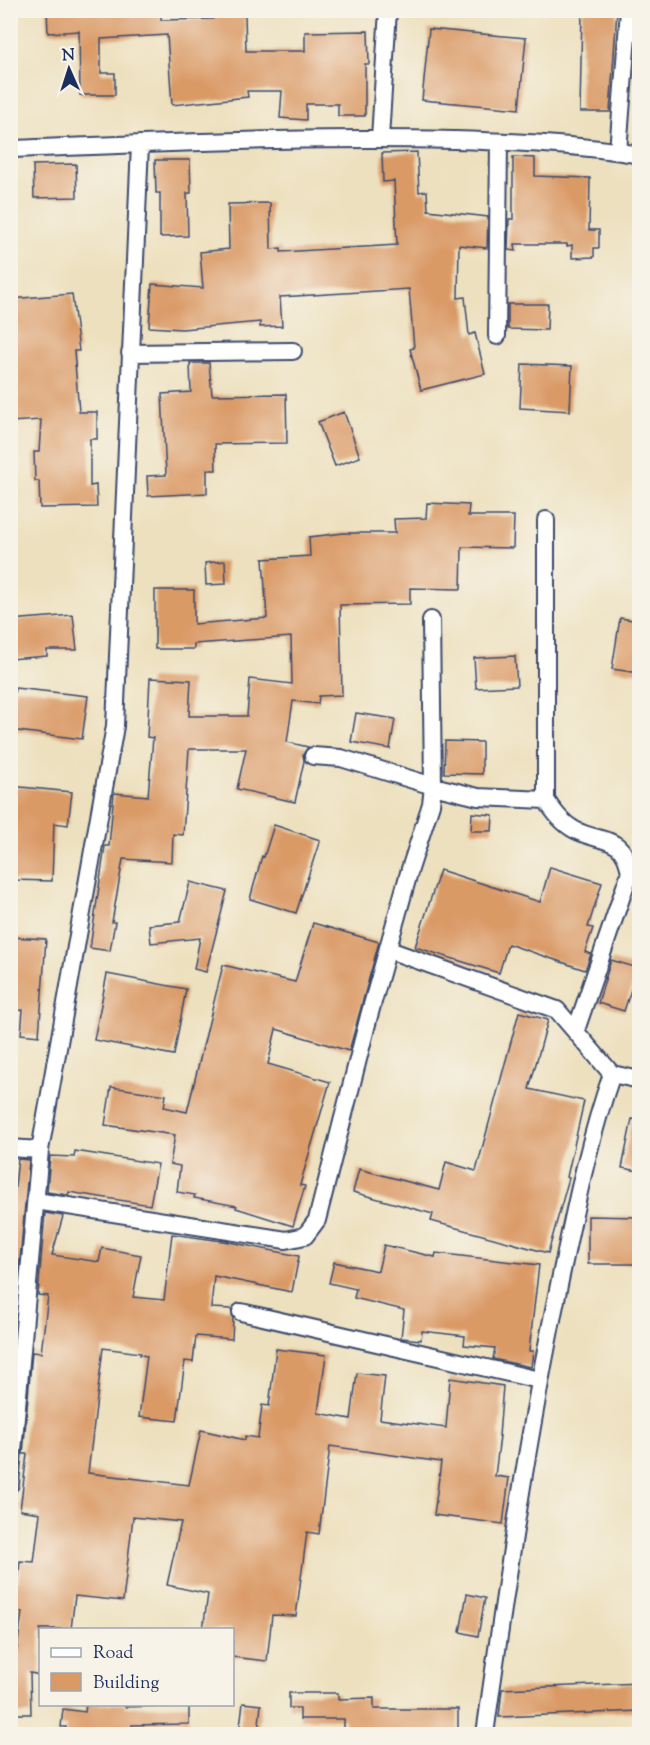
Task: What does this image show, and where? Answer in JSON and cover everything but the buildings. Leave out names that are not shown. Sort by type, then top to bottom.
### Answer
[{"type":"street","points":[[381,138],[388,10]]},
{"type":"street","points":[[618,151],[629,10]]},
{"type":"street","points":[[10,149],[381,138],[499,142],[618,151],[639,155]]},
{"type":"street","points":[[497,336],[499,142]]},
{"type":"street","points":[[10,1484],[40,1150],[115,726],[140,144]]},
{"type":"street","points":[[130,354],[293,351]]},
{"type":"street","points":[[546,520],[546,800],[558,818],[576,831],[612,842],[627,856],[630,872],[576,1030]]},
{"type":"street","points":[[36,1201],[286,1240],[305,1236],[317,1220],[366,1027],[410,869],[431,804],[433,786],[431,620]]},
{"type":"street","points":[[314,756],[341,758],[478,797],[546,800]]},
{"type":"street","points":[[389,950],[557,1010],[612,1074],[639,1080]]},
{"type":"street","points":[[485,1734],[519,1497],[539,1380],[581,1182],[612,1074]]},
{"type":"street","points":[[10,1148],[40,1150]]},
{"type":"street","points":[[241,1312],[539,1380]]}]
